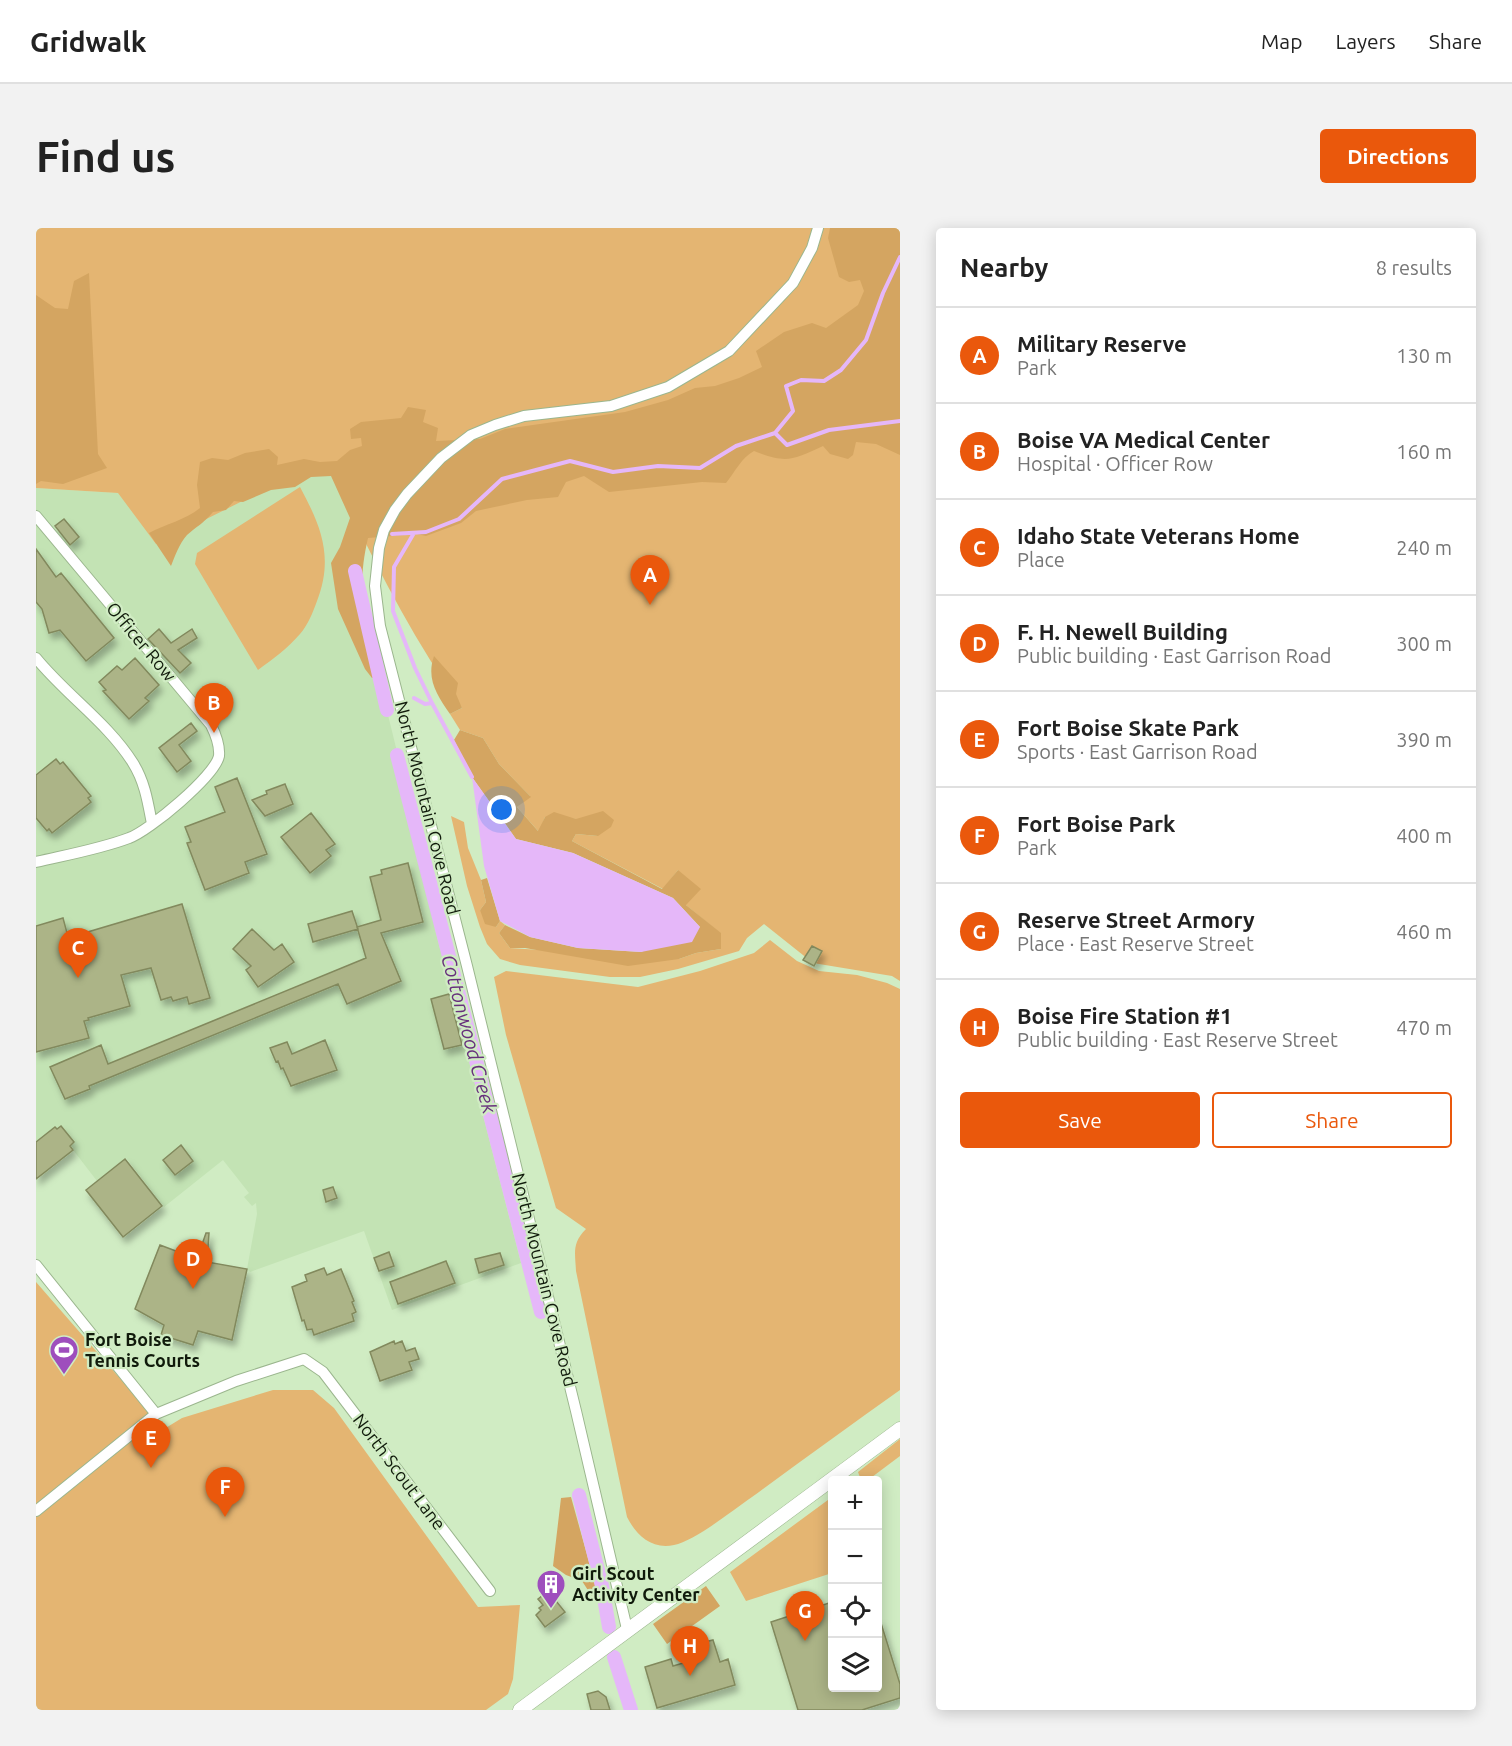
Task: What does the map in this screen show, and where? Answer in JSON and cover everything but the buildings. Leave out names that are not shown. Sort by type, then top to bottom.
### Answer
[{"type":"street","name":"North Mountain Cove Road","points":[[627,1629],[467,966],[380,626],[376,603],[376,568],[384,530],[395,510],[423,475],[455,446],[479,431],[524,416],[611,406],[668,387],[729,351],[793,283],[812,248],[818,228]]},
{"type":"street","name":"Officer Row","points":[[36,516],[211,725],[216,736],[219,756],[212,770],[184,798],[153,824],[130,838],[36,862]]},
{"type":"street","points":[[36,658],[110,735],[133,764],[146,792],[153,824]]},
{"type":"street","points":[[36,1265],[156,1414],[36,1511]]},
{"type":"street","name":"North Scout Lane","points":[[156,1414],[236,1381],[304,1359],[323,1372],[490,1591]]},
{"type":"street","points":[[520,1710],[900,1430]]},
{"type":"shaded area","points":[[36,228],[900,228],[900,981],[892,976],[813,963],[764,924],[747,938],[739,951],[678,969],[640,977],[610,977],[520,965],[500,959],[487,944],[480,927],[467,886],[451,816],[464,822],[468,848],[481,880],[486,902],[480,910],[496,927],[500,921],[505,925],[499,933],[510,948],[679,959],[696,953],[721,949],[721,934],[686,905],[678,870],[663,889],[572,841],[576,834],[598,836],[576,819],[545,817],[539,832],[517,807],[530,796],[499,764],[483,738],[460,730],[450,714],[462,708],[408,623],[332,473],[301,472],[156,544],[118,493],[36,488]]},
{"type":"shaded area","points":[[830,228],[900,228],[900,455],[876,444],[856,442],[853,455],[848,459],[830,454],[823,446],[789,459],[774,458],[754,451],[742,461],[726,483],[702,482],[609,492],[584,476],[566,482],[558,497],[527,500],[476,511],[461,523],[426,536],[417,534],[368,538],[362,575],[362,592],[366,624],[379,676],[372,678],[365,669],[338,609],[331,563],[340,547],[350,518],[331,476],[311,477],[295,487],[271,490],[243,502],[234,501],[226,510],[213,512],[187,535],[171,566],[149,533],[188,516],[200,508],[197,485],[200,462],[212,458],[228,460],[245,453],[269,449],[278,457],[277,465],[304,459],[320,462],[337,461],[350,450],[362,446],[361,438],[351,439],[350,429],[361,422],[401,418],[408,407],[426,410],[423,422],[438,428],[436,441],[480,439],[505,429],[625,412],[668,400],[695,388],[715,386],[739,378],[762,367],[756,351],[784,332],[812,323],[826,328],[858,305],[864,291],[860,280],[849,282],[839,277],[828,238]]},
{"type":"shaded area","points":[[89,273],[98,454],[107,468],[63,484],[41,481],[36,484],[36,295],[55,308],[68,309],[74,281]]},
{"type":"shaded area","points":[[301,472],[332,473],[358,527],[352,569],[440,926],[435,929],[521,1263],[392,1310],[364,1231],[250,1272],[247,1269],[257,1214],[256,1203],[252,1206],[244,1197],[249,1193],[223,1160],[164,1207],[126,1158],[97,1181],[70,1146],[74,1142],[61,1126],[57,1129],[54,1127],[36,1142],[36,488],[118,493]]},
{"type":"shaded area","points":[[300,487],[314,515],[323,542],[325,556],[322,585],[312,614],[303,630],[285,649],[258,670],[195,564],[197,553]]},
{"type":"shaded area","points":[[434,656],[458,683],[456,694],[462,708],[450,714],[437,693],[432,679]]},
{"type":"shaded area","points":[[460,730],[483,738],[499,764],[531,797],[517,807],[538,831],[545,817],[554,812],[576,819],[603,811],[614,820],[611,827],[598,836],[576,834],[572,841],[662,889],[678,870],[701,889],[686,905],[721,933],[721,949],[696,953],[679,959],[628,966],[525,948],[510,948],[499,933],[505,925],[530,937],[578,948],[641,952],[700,927],[673,898],[573,853],[516,839],[472,777],[454,740]]},
{"type":"shaded area","points":[[472,777],[516,839],[573,853],[673,898],[700,927],[692,942],[641,952],[578,948],[530,937],[500,921],[484,866]]},
{"type":"shaded area","points":[[487,878],[500,921],[496,927],[485,924],[480,910],[486,902],[481,880]]},
{"type":"shaded area","points":[[770,940],[797,961],[819,971],[857,975],[900,989],[900,1390],[725,1517],[683,1542],[666,1546],[659,1545],[640,1535],[627,1517],[576,1271],[576,1243],[586,1229],[556,1208],[506,1035],[494,977],[506,971],[638,987],[700,971],[754,953]]},
{"type":"shaded area","points":[[36,1282],[164,1429],[182,1418],[273,1390],[313,1390],[334,1408],[478,1607],[520,1605],[513,1679],[508,1694],[486,1710],[36,1710]]},
{"type":"shaded area","points":[[900,1439],[900,1456],[873,1476],[860,1476],[858,1472]]},
{"type":"shaded area","points":[[571,1497],[599,1598],[595,1601],[582,1581],[566,1575],[553,1566],[561,1498]]},
{"type":"shaded area","points":[[828,1500],[828,1574],[746,1601],[730,1572]]},
{"type":"shaded area","points":[[706,1586],[720,1606],[667,1644],[653,1624]]},
{"type":"waterway","points":[[775,433],[793,411],[786,386],[801,380],[824,381],[841,370],[866,340],[883,293],[900,257]]},
{"type":"waterway","name":"Cottonwood Creek","points":[[775,433],[787,445],[829,430],[900,421]]},
{"type":"waterway","name":"Cottonwood Creek","points":[[392,534],[426,532],[459,519],[502,479],[570,461],[613,472],[658,466],[700,468],[736,446],[775,433]]},
{"type":"waterway","points":[[414,533],[394,567],[393,611],[415,668],[432,703]]},
{"type":"waterway","name":"Cottonwood Creek","points":[[355,571],[387,710]]},
{"type":"waterway","points":[[414,698],[425,704],[432,703],[472,777]]},
{"type":"waterway","name":"Cottonwood Creek","points":[[397,755],[541,1312]]},
{"type":"waterway","name":"Cottonwood Creek","points":[[579,1495],[602,1586],[609,1627]]},
{"type":"waterway","points":[[614,1657],[631,1710]]},
{"type":"place","name":"Military Reserve","points":[[650,605]]},
{"type":"place","name":"Boise VA Medical Center","points":[[214,733]]},
{"type":"place","name":"Idaho State Veterans Home","points":[[78,978]]},
{"type":"place","name":"F. H. Newell Building","points":[[193,1289]]},
{"type":"place","name":"Fort Boise Tennis Courts","points":[[64,1376]]},
{"type":"place","name":"Fort Boise Skate Park","points":[[151,1468]]},
{"type":"place","name":"Fort Boise Park","points":[[225,1517]]},
{"type":"place","name":"Girl Scout Activity Center","points":[[551,1610]]},
{"type":"place","name":"Reserve Street Armory","points":[[805,1641]]},
{"type":"place","name":"Boise Fire Station #1","points":[[690,1676]]}]
